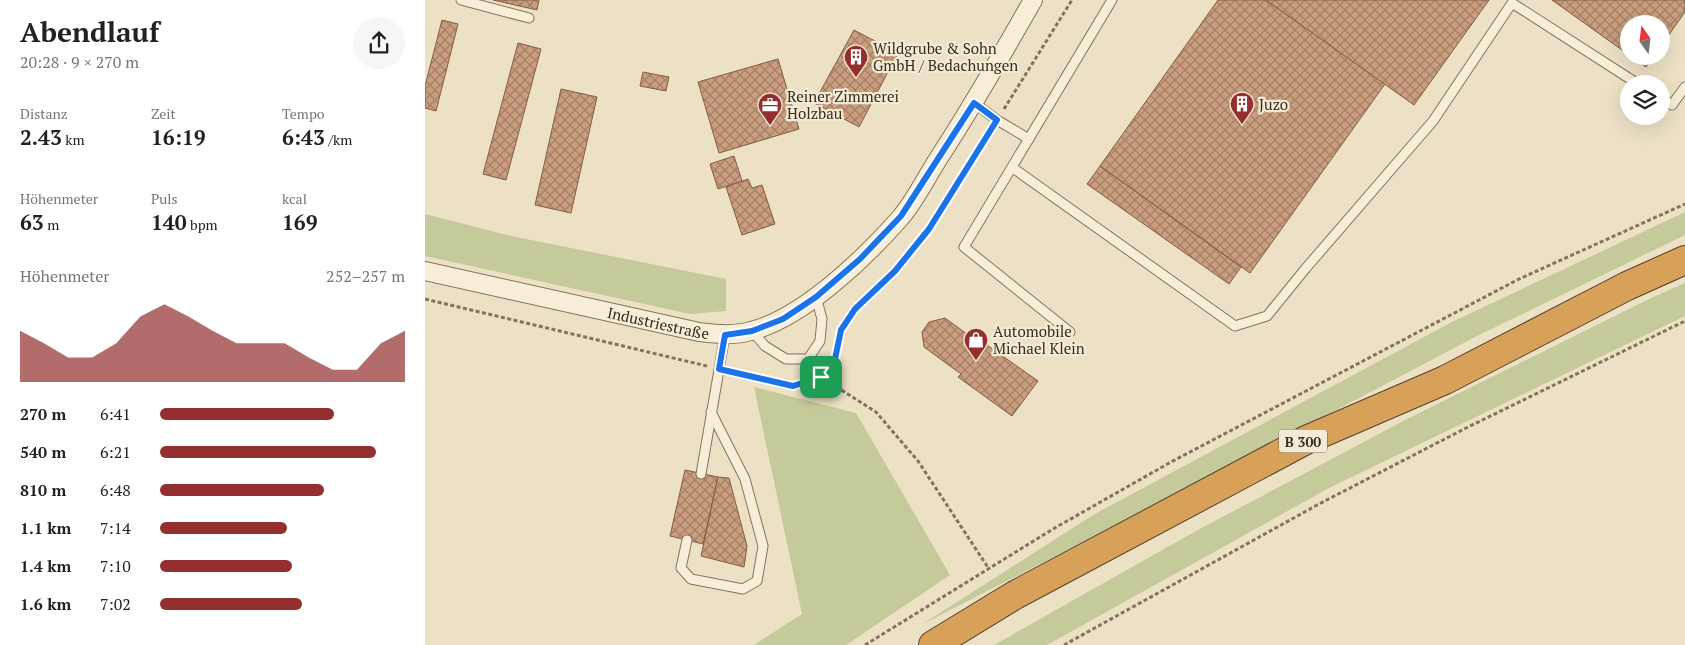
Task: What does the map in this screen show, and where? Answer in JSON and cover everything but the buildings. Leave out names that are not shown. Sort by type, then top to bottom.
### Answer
[{"type":"highway","name":"B 300","points":[[933,645],[1015,595],[1306,440],[1445,380],[1627,286],[1685,260]]},
{"type":"street","name":"Industriestraße","points":[[425,271],[699,332],[725,335],[752,331],[783,319],[816,297],[860,259],[901,216],[974,103],[1033,0]]},
{"type":"lane","points":[[461,0],[529,18]]},
{"type":"lane","points":[[1070,332],[963,247],[1013,168],[1112,0]]},
{"type":"lane","points":[[1013,168],[1235,326],[1267,316],[1433,121],[1512,3],[1624,75]]},
{"type":"lane","points":[[1670,104],[1672,105],[1685,87]]},
{"type":"lane","points":[[974,103],[1029,140]]},
{"type":"lane","points":[[752,331],[765,346],[786,360],[808,359],[820,341],[822,319],[816,297]]},
{"type":"lane","points":[[701,474],[725,335]]},
{"type":"lane","points":[[687,540],[681,568],[691,580],[743,588],[757,581],[763,546],[745,479],[711,412]]},
{"type":"path","points":[[425,299],[793,386],[821,377],[835,359],[841,330],[855,309],[895,271],[929,229],[1072,0]]},
{"type":"path","points":[[865,645],[1053,529],[1171,462],[1519,278],[1685,204]]},
{"type":"path","points":[[1064,645],[1319,504],[1466,428],[1685,321]]},
{"type":"path","points":[[808,359],[821,377],[876,412],[918,461],[989,569]]},
{"type":"green space","points":[[1685,212],[1685,235],[1477,336],[1198,483],[921,625],[1093,515],[1450,323]]},
{"type":"green space","points":[[425,214],[511,236],[726,279],[726,311],[690,314],[425,256]]},
{"type":"green space","points":[[1685,283],[1685,316],[1329,488],[1047,645],[994,645],[1196,531],[1407,419]]},
{"type":"green space","points":[[754,387],[856,413],[950,575],[846,645],[754,645],[802,614]]},
{"type":"place","name":"Wildgrube & Sohn GmbH / Bedachungen","points":[[856,78]]},
{"type":"place","name":"Juzo","points":[[1242,125]]},
{"type":"place","name":"Reiner Zimmerei Holzbau","points":[[770,126]]},
{"type":"place","name":"Automobile Michael Klein","points":[[976,361]]},
{"type":"route","points":[[974,103],[997,120],[929,229],[895,271],[855,309],[841,330],[835,359],[821,377],[793,386],[719,369],[725,335],[752,331],[783,319],[816,297],[860,259],[901,216],[974,103]]}]
